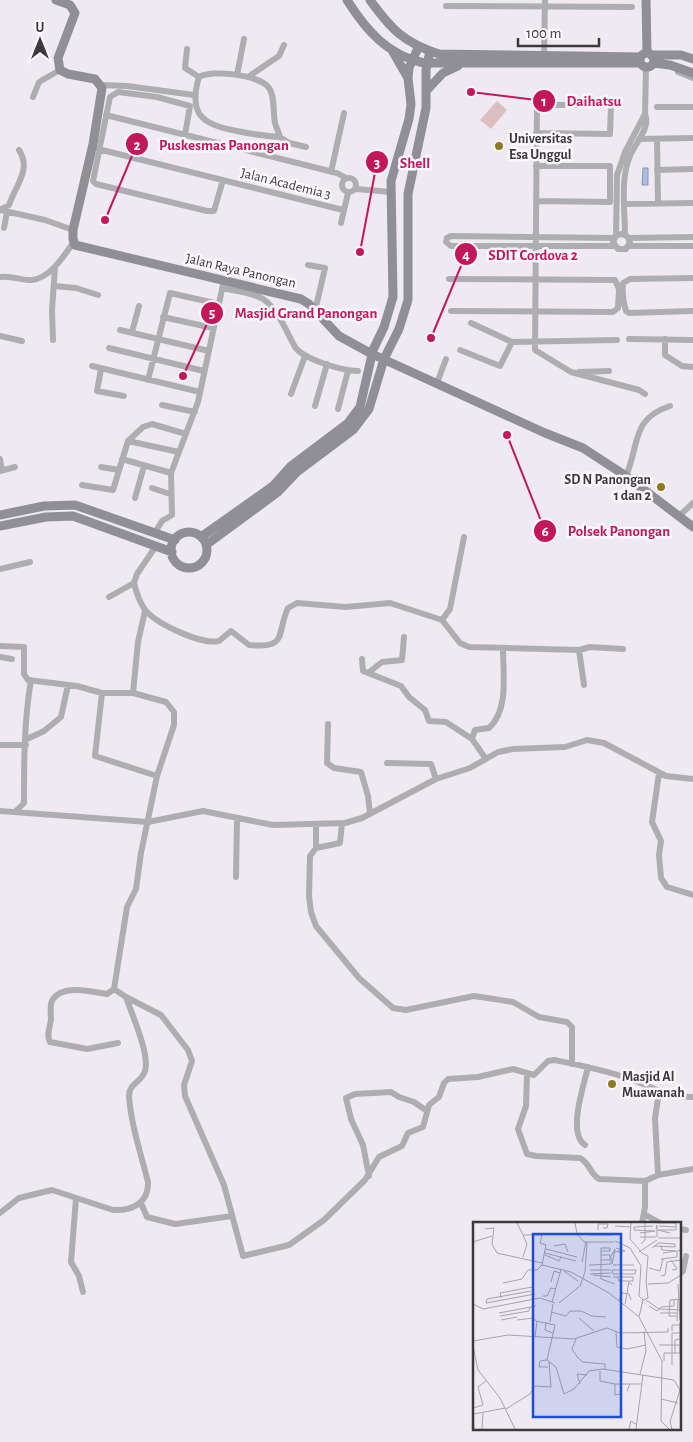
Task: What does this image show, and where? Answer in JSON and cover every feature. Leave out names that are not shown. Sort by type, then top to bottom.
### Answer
[{"type":"street","points":[[56,0],[70,5],[74,13],[58,58],[60,70]]},
{"type":"street","points":[[347,0],[368,30],[396,54],[412,61],[427,64],[544,60],[646,60],[681,55],[693,59]]},
{"type":"street","points":[[370,0],[394,30],[418,48],[454,56],[490,53],[544,60]]},
{"type":"street","points":[[614,246],[617,175],[625,152],[645,114],[646,0]]},
{"type":"street","points":[[544,60],[545,4]]},
{"type":"street","points":[[446,6],[545,4],[632,8]]},
{"type":"street","points":[[237,75],[244,39]]},
{"type":"street","points":[[396,54],[408,42]]},
{"type":"street","points":[[248,77],[279,56],[284,44]]},
{"type":"street","points":[[276,489],[291,466],[355,416],[360,406],[372,354],[393,298],[391,181],[409,119],[411,104],[408,78],[412,61],[418,48]]},
{"type":"street","points":[[187,49],[185,68],[199,77]]},
{"type":"street","points":[[204,541],[276,489],[361,421],[369,408],[384,359],[399,329],[408,300],[408,194],[426,108],[427,64],[430,52]]},
{"type":"street","points":[[396,54],[408,78]]},
{"type":"street","points":[[646,60],[693,73]]},
{"type":"street","points":[[427,90],[443,73],[462,64]]},
{"type":"street","points":[[665,64],[672,70],[693,78]]},
{"type":"street","points":[[60,70],[68,74],[95,79],[102,86],[127,86],[194,95]]},
{"type":"street","points":[[33,97],[39,82],[60,70]]},
{"type":"street","points":[[199,77],[209,73],[237,75],[264,83],[270,90],[274,121],[280,137]]},
{"type":"street","points":[[199,77],[194,95],[200,115],[211,125],[280,137],[289,143],[306,147]]},
{"type":"street","points":[[0,277],[13,276],[30,280],[55,267],[74,243],[73,230],[93,144],[102,86]]},
{"type":"street","points":[[185,134],[190,106],[157,97],[118,92],[113,94],[98,149],[93,181],[96,184],[214,211],[223,180]]},
{"type":"street","points":[[536,133],[610,134],[611,105],[537,105],[536,133],[534,342],[536,352],[570,372],[638,390],[645,394]]},
{"type":"street","points":[[657,107],[693,107]]},
{"type":"street","points":[[331,172],[344,113]]},
{"type":"street","points":[[629,246],[625,204],[626,172],[630,157],[648,120],[645,114]]},
{"type":"street","points":[[106,115],[331,172],[354,180],[356,189]]},
{"type":"street","points":[[639,139],[693,138]]},
{"type":"street","points":[[657,139],[658,203]]},
{"type":"street","name":"Jalan Academia 3","points":[[98,149],[343,210]]},
{"type":"street","points":[[2,211],[9,205],[23,174],[24,160],[19,150]]},
{"type":"street","points":[[536,166],[610,166],[610,202],[536,201]]},
{"type":"street","points":[[657,170],[693,169]]},
{"type":"street","points":[[346,178],[341,186],[348,193]]},
{"type":"street","points":[[341,223],[348,193],[356,189],[408,194]]},
{"type":"street","points":[[625,204],[693,203]]},
{"type":"street","points":[[2,211],[45,220],[73,230]]},
{"type":"street","points":[[2,211],[4,228]]},
{"type":"street","points":[[693,237],[451,236],[447,238],[446,242],[451,246],[614,246],[622,250],[629,246],[693,246]]},
{"type":"street","name":"Jalan Raya Panongan","points":[[74,243],[79,247],[223,284],[301,299],[316,311],[340,336],[372,354],[545,433],[584,448],[626,476],[693,527]]},
{"type":"street","points":[[308,264],[325,268],[316,311]]},
{"type":"street","points":[[54,340],[52,310],[55,267]]},
{"type":"street","points":[[693,278],[630,279],[623,283],[623,303],[626,311],[629,313],[693,311]]},
{"type":"street","points":[[449,279],[615,280],[619,289],[618,308],[616,311],[451,311]]},
{"type":"street","points":[[154,534],[162,521],[172,515],[171,473],[195,412],[223,284],[266,301],[295,347],[305,356],[348,371],[358,372]]},
{"type":"street","points":[[54,286],[76,288],[98,295]]},
{"type":"street","points":[[148,380],[170,293],[218,304]]},
{"type":"street","points":[[132,332],[138,306]]},
{"type":"street","points":[[164,317],[213,328]]},
{"type":"street","points":[[471,323],[512,342],[617,340]]},
{"type":"street","points":[[120,330],[209,351]]},
{"type":"street","points":[[0,336],[22,341]]},
{"type":"street","points":[[629,339],[693,340]]},
{"type":"street","points":[[665,339],[665,355],[682,366],[693,368]]},
{"type":"street","points":[[460,350],[500,366],[512,342]]},
{"type":"street","points":[[109,348],[204,371]]},
{"type":"street","points":[[291,394],[305,356]]},
{"type":"street","points":[[437,383],[446,359]]},
{"type":"street","points":[[314,406],[327,364]]},
{"type":"street","points":[[92,366],[200,392]]},
{"type":"street","points":[[101,369],[97,390],[124,396]]},
{"type":"street","points":[[338,409],[348,371]]},
{"type":"street","points":[[570,372],[609,371]]},
{"type":"street","points":[[162,404],[195,412]]},
{"type":"street","points":[[626,476],[633,460],[639,428],[651,414],[670,406]]},
{"type":"street","points":[[82,485],[111,491],[114,488],[128,441],[150,424],[186,434]]},
{"type":"street","points":[[128,441],[179,452]]},
{"type":"street","points":[[0,459],[1,470],[14,467]]},
{"type":"street","points":[[122,459],[171,473]]},
{"type":"street","points":[[101,466],[119,470]]},
{"type":"street","points":[[135,498],[144,466]]},
{"type":"street","points":[[152,488],[170,494]]},
{"type":"street","points":[[679,516],[693,503]]},
{"type":"street","points":[[0,515],[44,506],[74,505],[175,540]]},
{"type":"street","points":[[0,526],[46,517],[73,516],[172,552],[179,564],[193,567],[204,559],[204,541]]},
{"type":"street","points":[[172,552],[175,540],[188,532],[204,541]]},
{"type":"street","points":[[442,620],[450,609],[464,537]]},
{"type":"street","points":[[156,546],[137,574],[134,583],[145,611],[160,622],[202,641],[219,641],[231,631],[246,643],[268,644],[280,638],[288,608],[297,603],[346,607],[390,603],[442,620],[464,645],[503,649],[579,650],[590,647],[623,649]]},
{"type":"street","points":[[0,568],[30,562]]},
{"type":"street","points":[[109,597],[134,583]]},
{"type":"street","points":[[133,693],[138,642],[145,611]]},
{"type":"street","points":[[368,673],[382,662],[402,660],[404,637]]},
{"type":"street","points":[[0,646],[24,648],[24,675],[31,680],[68,685],[102,693],[133,693],[166,702],[174,712],[174,725],[157,776],[141,853],[136,889],[127,907],[114,988],[106,994],[82,989],[56,996],[51,1005],[48,1037],[53,1044],[97,1048],[118,1043]]},
{"type":"street","points":[[472,739],[475,730],[489,728],[500,711],[503,649]]},
{"type":"street","points":[[579,650],[584,685]]},
{"type":"street","points":[[0,657],[12,659]]},
{"type":"street","points":[[362,659],[362,670],[400,685],[425,710],[430,722],[446,722],[472,739],[486,759]]},
{"type":"street","points":[[16,811],[24,803],[25,718],[31,680]]},
{"type":"street","points":[[0,745],[26,742],[44,731],[61,717],[68,685]]},
{"type":"street","points":[[102,693],[95,756],[157,776]]},
{"type":"street","points":[[328,724],[327,763],[334,768],[361,772],[368,792],[370,814]]},
{"type":"street","points":[[0,810],[148,822],[170,819],[195,812],[212,812],[273,826],[342,823],[358,820],[436,779],[470,768],[506,750],[565,747],[587,740],[596,740],[659,773],[675,779],[693,780]]},
{"type":"street","points":[[387,763],[431,764],[436,779]]},
{"type":"street","points":[[659,773],[652,820],[661,841],[659,855],[661,878],[667,887],[693,895]]},
{"type":"street","points":[[236,877],[237,818]]},
{"type":"street","points":[[316,848],[340,843],[342,823]]},
{"type":"street","points":[[316,825],[316,848],[310,860],[310,907],[314,923],[356,975],[390,1005],[398,1009],[406,1010],[474,996],[513,1002],[539,1017],[571,1025],[572,1064]]},
{"type":"street","points":[[114,988],[126,998],[161,1015],[189,1053],[192,1065],[185,1082],[185,1096],[224,1185],[244,1256],[289,1245],[324,1220],[369,1176],[379,1157],[400,1148],[408,1133],[423,1127],[430,1102],[439,1097],[448,1079],[478,1077],[513,1069],[526,1074],[538,1074],[550,1060],[588,1067],[632,1080],[659,1092],[693,1097]]},
{"type":"street","points":[[0,1213],[19,1198],[52,1190],[113,1210],[123,1210],[141,1203],[148,1191],[148,1182],[137,1145],[129,1094],[132,1085],[140,1079],[146,1069],[144,1052],[126,998]]},
{"type":"street","points":[[584,1145],[578,1135],[577,1114],[588,1067]]},
{"type":"street","points":[[526,1074],[526,1106],[518,1129],[527,1154],[531,1156],[580,1158],[584,1160],[595,1177],[599,1179],[645,1181],[658,1174],[693,1169]]},
{"type":"street","points":[[369,1176],[363,1145],[351,1119],[346,1098],[355,1094],[391,1092],[399,1098],[412,1101],[427,1111]]},
{"type":"street","points":[[658,1174],[655,1118],[659,1092]]},
{"type":"street","points":[[642,1222],[645,1181]]},
{"type":"street","points":[[76,1198],[71,1262],[79,1276],[83,1292]]},
{"type":"street","points":[[141,1203],[147,1217],[175,1224],[232,1216]]},
{"type":"street","points":[[644,1214],[658,1222]]},
{"type":"street","points":[[680,1273],[683,1271],[686,1256]]},
{"type":"shaded area","points":[[497,101],[507,110],[491,129],[480,120]]},
{"type":"water","points":[[643,168],[648,168],[648,185],[642,185]]},
{"type":"place","name":"Daihatsu","points":[[471,92]]},
{"type":"place","name":"Universitas Esa Unggul","points":[[499,146]]},
{"type":"place","name":"Puskesmas Panongan","points":[[105,220]]},
{"type":"place","name":"Shell","points":[[360,252]]},
{"type":"place","name":"SDIT Cordova 2","points":[[431,338]]},
{"type":"place","name":"Masjid Grand Panongan","points":[[183,376]]},
{"type":"place","name":"Polsek Panongan","points":[[507,435]]},
{"type":"place","name":"SD N Panongan 1 dan 2","points":[[661,487]]},
{"type":"place","name":"Masjid Al Muawanah","points":[[612,1084]]}]
